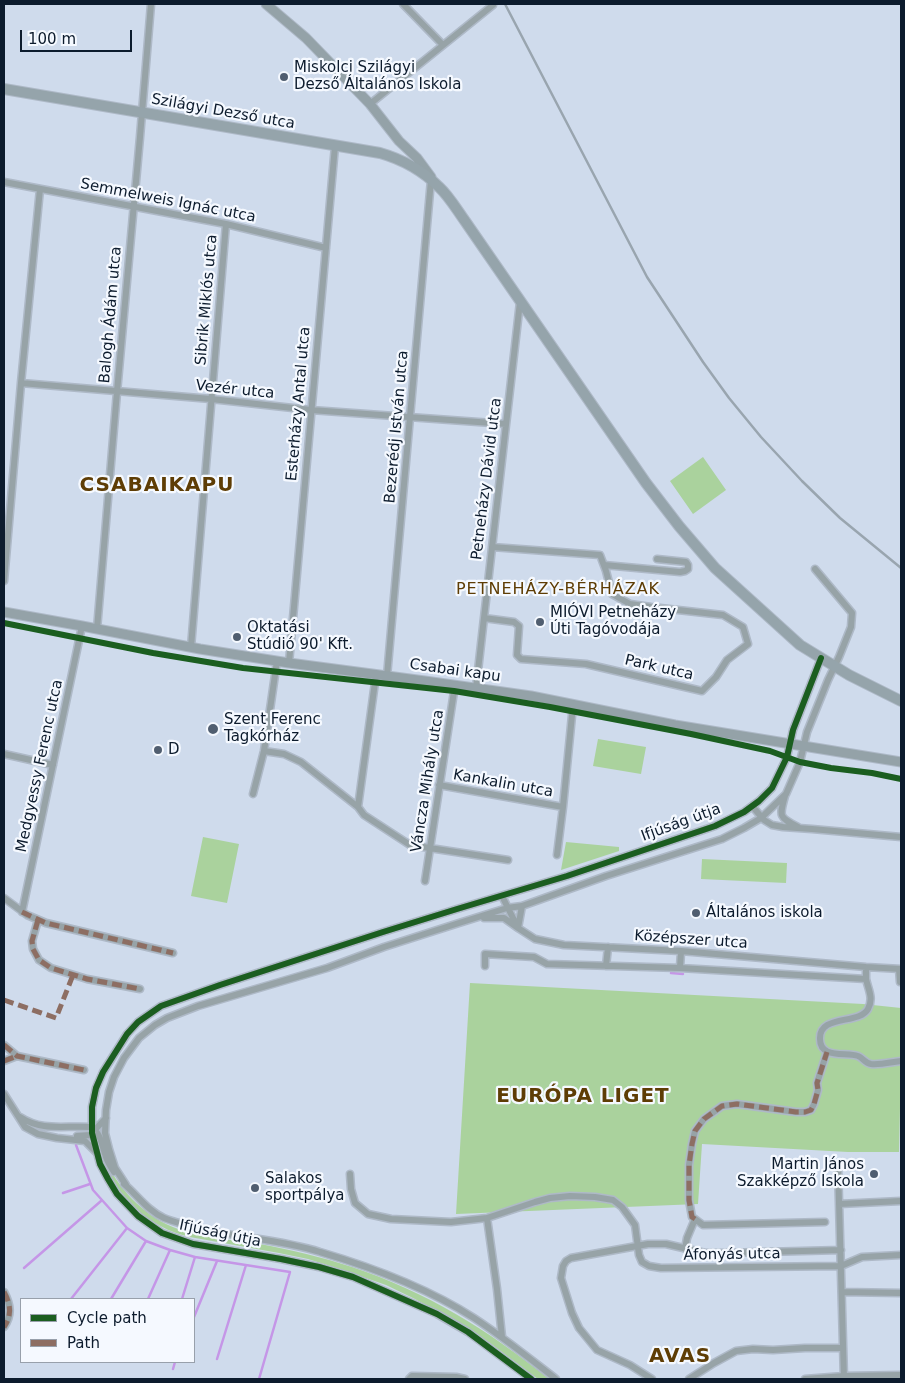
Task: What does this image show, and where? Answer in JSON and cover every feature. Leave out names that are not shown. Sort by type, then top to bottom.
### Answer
[{"type":"main road","name":"Szilágyi Dezső utca","points":[[4,89],[380,153],[406,163],[431,180],[439,187],[465,221],[646,483],[715,568],[800,645],[849,675],[901,701]]},
{"type":"street","name":"Balogh Ádám utca","points":[[96,628],[151,4]]},
{"type":"street","points":[[266,4],[306,38],[370,104],[399,141],[417,158],[439,187]]},
{"type":"street","points":[[403,4],[443,45]]},
{"type":"street","points":[[370,104],[492,4]]},
{"type":"street","points":[[399,141],[406,163]]},
{"type":"street","name":"Esterházy Antal utca","points":[[289,663],[335,146]]},
{"type":"street","name":"Bezerédj István utca","points":[[387,676],[431,180]]},
{"type":"street","name":"Semmelweis Ignác utca","points":[[4,182],[226,224],[326,248]]},
{"type":"street","points":[[4,581],[40,189]]},
{"type":"street","name":"Sibrik Miklós utca","points":[[191,647],[226,224]]},
{"type":"street","name":"Petneházy Dávid utca","points":[[476,688],[520,302]]},
{"type":"street","name":"Vezér utca","points":[[21,384],[211,399],[311,410],[506,424]]},
{"type":"street","points":[[492,547],[600,555],[604,565],[680,572],[688,569],[686,562],[657,558]]},
{"type":"street","name":"Park utca","points":[[484,618],[514,622],[519,626],[517,655],[521,659],[586,664],[702,692],[716,678],[727,660],[748,644],[743,628],[723,615],[630,604],[612,594],[604,565]]},
{"type":"street","name":"Ifjúság útja","points":[[556,1379],[502,1337],[473,1318],[448,1303],[416,1288],[352,1262],[301,1247],[276,1241],[200,1229],[164,1218],[141,1201],[126,1185],[115,1168],[106,1133],[109,1092],[114,1076],[124,1058],[139,1038],[167,1018],[198,1006],[327,968],[394,944],[507,908],[522,906],[606,876],[722,839],[761,818],[785,796],[800,762],[807,734],[851,627],[852,613],[815,569]]},
{"type":"street","name":"Csabai kapu","points":[[4,612],[191,647],[289,663],[531,696],[675,725],[901,762]]},
{"type":"street","name":"Medgyessy Ferenc utca","points":[[22,912],[82,626]]},
{"type":"street","name":"Ifjúság útja","points":[[532,1379],[468,1332],[437,1314],[354,1277],[290,1261],[193,1244],[162,1234],[138,1216],[117,1194],[100,1164],[93,1130],[92,1107],[96,1088],[106,1065],[127,1034],[138,1022],[161,1006],[457,908],[567,876],[715,826],[744,812],[772,788],[787,758],[793,732],[821,658]]},
{"type":"street","points":[[253,794],[264,752],[277,661]]},
{"type":"street","points":[[358,807],[376,675]]},
{"type":"street","name":"Váncza Mihály utca","points":[[425,881],[455,685]]},
{"type":"street","points":[[557,855],[574,705]]},
{"type":"street","points":[[264,752],[284,754],[301,762],[358,807],[364,815],[410,845],[508,860]]},
{"type":"street","points":[[4,754],[53,765]]},
{"type":"street","name":"Kankalin utca","points":[[439,785],[563,807]]},
{"type":"street","points":[[785,796],[781,812],[783,817],[786,821],[802,828]]},
{"type":"street","points":[[752,806],[761,818],[783,828],[901,837]]},
{"type":"street","name":"Ifjúság útja","points":[[457,908],[461,910],[503,898],[524,889]]},
{"type":"street","points":[[4,898],[22,912],[46,923],[173,953]]},
{"type":"street","points":[[503,898],[518,928]]},
{"type":"street","points":[[518,928],[522,906]]},
{"type":"street","name":"Középszer utca","points":[[478,918],[504,918],[535,938],[564,945],[682,951],[900,969],[901,982]]},
{"type":"street","points":[[38,920],[32,941],[33,949],[39,960],[51,968],[87,979],[140,989]]},
{"type":"street","points":[[606,966],[608,947]]},
{"type":"street","points":[[680,968],[682,951]]},
{"type":"street","name":"Középszer utca","points":[[485,966],[485,954],[534,957],[547,964],[669,967],[866,979]]},
{"type":"street","points":[[866,967],[866,979],[871,998],[867,1011],[863,1015],[827,1025],[822,1031],[820,1039],[822,1047],[827,1052],[856,1056],[869,1064],[901,1061]]},
{"type":"street","points":[[4,1045],[17,1056],[84,1070]]},
{"type":"street","points":[[695,1219],[692,1217],[689,1200],[689,1165],[695,1131],[704,1118],[722,1106],[737,1104],[796,1112],[810,1110],[814,1104],[818,1090],[817,1084],[827,1052]]},
{"type":"street","points":[[4,1061],[17,1056]]},
{"type":"street","points":[[4,1094],[25,1127],[38,1134],[85,1141],[98,1154]]},
{"type":"street","points":[[20,1118],[43,1126],[93,1130]]},
{"type":"street","points":[[49,1136],[87,1136],[106,1118]]},
{"type":"street","name":"Ifjúság útja","points":[[93,1130],[102,1142],[109,1164],[121,1182],[126,1185]]},
{"type":"street","points":[[838,1167],[844,1378]]},
{"type":"street","points":[[350,1174],[351,1189],[355,1203],[368,1214],[391,1219],[439,1222],[486,1218],[550,1198],[570,1196],[613,1200],[622,1207],[635,1225],[638,1246]]},
{"type":"street","points":[[839,1204],[901,1201]]},
{"type":"street","points":[[486,1218],[502,1337]]},
{"type":"street","name":"Áfonyás utca","points":[[685,1249],[687,1238],[695,1219],[703,1225],[825,1222]]},
{"type":"street","name":"Áfonyás utca","points":[[652,1379],[630,1365],[598,1350],[579,1328],[572,1313],[561,1278],[563,1266],[570,1258],[648,1244],[666,1244],[705,1253],[725,1254],[840,1250]]},
{"type":"street","name":"Áfonyás utca","points":[[638,1246],[642,1262],[649,1266],[661,1268],[841,1266],[862,1257],[901,1255]]},
{"type":"street","points":[[4,1292],[9,1302],[10,1312],[8,1322],[4,1328]]},
{"type":"street","points":[[842,1292],[901,1293]]},
{"type":"street","points":[[689,1379],[714,1362],[736,1351],[753,1349],[843,1348]]},
{"type":"street","points":[[805,1379],[901,1375]]},
{"type":"street","points":[[408,1379],[412,1376],[456,1376],[465,1379]]},
{"type":"green space","points":[[703,457],[726,490],[693,514],[670,481]]},
{"type":"green space","points":[[598,739],[646,747],[641,774],[593,766]]},
{"type":"green space","points":[[203,837],[239,844],[227,903],[191,896]]},
{"type":"green space","points":[[566,842],[619,847],[619,851],[561,870]]},
{"type":"green space","points":[[702,859],[787,863],[786,883],[701,879]]},
{"type":"green space","name":"EURÓPA LIGET","points":[[470,983],[863,1004],[901,1008],[899,1152],[848,1152],[702,1144],[698,1204],[456,1214]]},
{"type":"green space","points":[[96,1136],[105,1161],[120,1185],[136,1203],[167,1224],[198,1235],[260,1244],[306,1254],[341,1263],[379,1277],[431,1300],[456,1314],[527,1361],[549,1379],[538,1379],[464,1326],[386,1285],[308,1259],[190,1237],[175,1233],[161,1226],[136,1209],[116,1186],[102,1158]]},
{"type":"waterway","points":[[671,973],[683,974]]},
{"type":"waterway","points":[[76,1145],[93,1190],[127,1228],[146,1241],[195,1257],[290,1272],[259,1379]]},
{"type":"waterway","points":[[63,1193],[90,1184]]},
{"type":"waterway","points":[[24,1268],[101,1201]]},
{"type":"waterway","points":[[72,1298],[127,1228]]},
{"type":"waterway","points":[[112,1298],[146,1241]]},
{"type":"waterway","points":[[148,1298],[170,1250]]},
{"type":"waterway","points":[[182,1298],[195,1257]]},
{"type":"waterway","points":[[195,1315],[217,1261]]},
{"type":"waterway","points":[[217,1359],[246,1265]]},
{"type":"waterway","points":[[173,1369],[175,1363]]},
{"type":"railway","points":[[505,4],[647,277],[703,362],[761,437],[802,481],[840,518],[901,568]]},
{"type":"marked path","points":[[22,912],[46,923],[173,953]]},
{"type":"marked path","points":[[38,920],[32,941],[33,949],[39,960],[51,968],[87,979],[140,989]]},
{"type":"marked path","points":[[4,1000],[56,1018],[73,975]]},
{"type":"marked path","points":[[4,1045],[17,1056],[84,1070]]},
{"type":"marked path","points":[[695,1219],[692,1217],[689,1200],[689,1165],[695,1131],[704,1119],[722,1106],[737,1104],[796,1112],[811,1110],[827,1052]]},
{"type":"marked path","points":[[4,1061],[17,1056]]},
{"type":"marked path","points":[[4,1292],[10,1310],[4,1327]]},
{"type":"cycle path","points":[[4,623],[153,653],[243,668],[454,691],[550,707],[770,751],[800,762],[901,779]]},
{"type":"cycle path","points":[[531,1379],[468,1332],[437,1314],[353,1277],[281,1259],[193,1244],[162,1233],[138,1216],[117,1194],[100,1164],[92,1133],[92,1107],[96,1088],[103,1072],[127,1034],[138,1022],[161,1006],[383,932],[567,876],[715,826],[744,812],[772,788],[787,757],[793,730],[821,658]]},
{"type":"place","name":"Miskolci Szilágyi Dezső Általános Iskola","points":[[284,77]]},
{"type":"place","name":"MIÓVI Petneházy Úti Tagóvodája","points":[[540,622]]},
{"type":"place","name":"Oktatási Stúdió 90' Kft.","points":[[237,637]]},
{"type":"place","name":"Szent Ferenc Tagkórház","points":[[213,729]]},
{"type":"place","name":"D","points":[[158,750]]},
{"type":"place","name":"Általános iskola","points":[[696,913]]},
{"type":"place","name":"Martin János Szakképző Iskola","points":[[874,1174]]},
{"type":"place","name":"Salakos sportpálya","points":[[255,1188]]},
{"type":"district","name":"CSABAIKAPU","points":[[157,486]]},
{"type":"district","name":"PETNEHÁZY-BÉRHÁZAK","points":[[558,590]]},
{"type":"district","name":"EURÓPA LIGET","points":[[583,1097]]},
{"type":"district","name":"AVAS","points":[[680,1357]]}]
